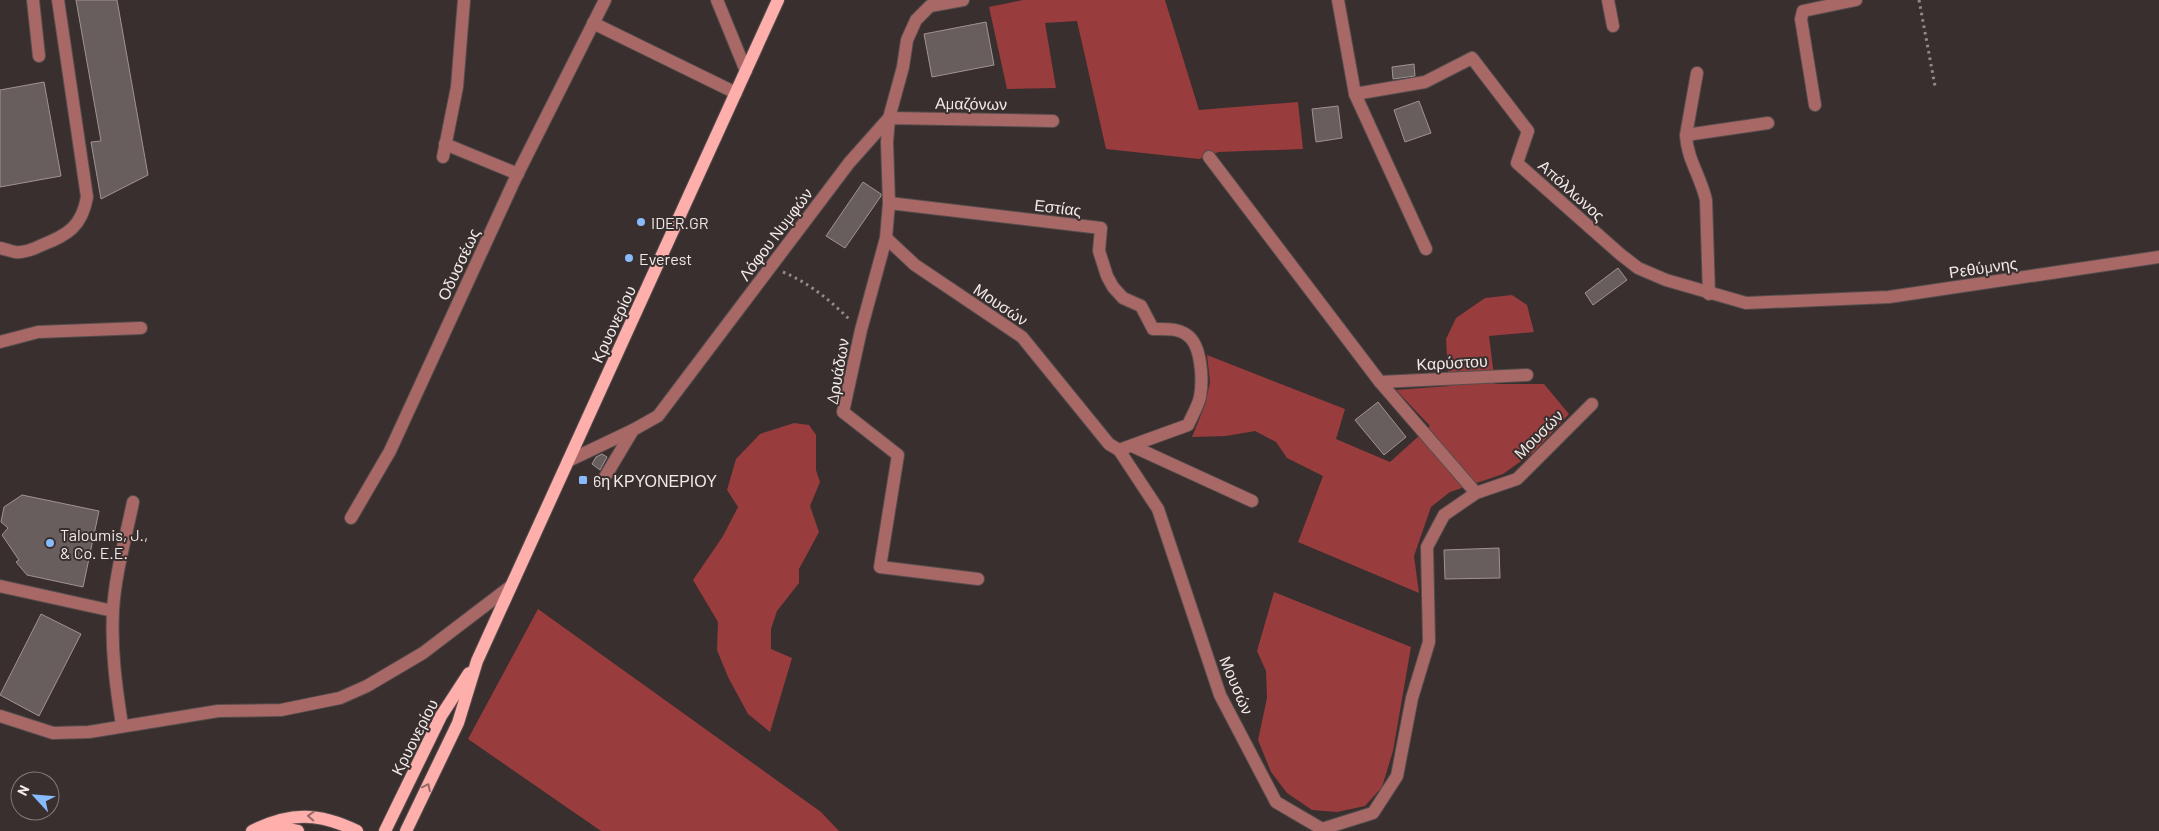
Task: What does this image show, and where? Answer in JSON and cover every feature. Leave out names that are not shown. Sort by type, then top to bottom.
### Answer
[{"type":"main road","name":"Κρυονερίου","points":[[406,831],[458,723],[477,661],[778,0]]},
{"type":"main road","name":"Κρυονερίου","points":[[385,831],[441,716],[477,661]]},
{"type":"main road","points":[[255,829],[282,818],[308,816],[320,817],[357,831]]},
{"type":"main road","points":[[255,829],[277,827],[298,831]]},
{"type":"street","points":[[33,0],[39,56]]},
{"type":"street","points":[[0,248],[17,252],[30,250],[58,239],[69,233],[77,224],[85,208],[87,197],[58,0]]},
{"type":"street","points":[[443,157],[457,87],[464,0]]},
{"type":"street","name":"Οδυσσέως","points":[[351,518],[390,451],[518,174],[605,0]]},
{"type":"street","points":[[717,0],[746,71]]},
{"type":"street","name":"Λόφου Νυμφών","points":[[568,461],[658,416],[849,163],[889,118],[903,66],[907,40],[916,20],[930,6],[963,0]]},
{"type":"street","points":[[1338,0],[1355,94],[1426,249]]},
{"type":"street","points":[[1608,0],[1612,26]]},
{"type":"street","points":[[1815,106],[1801,19],[1803,12],[1856,0]]},
{"type":"street","points":[[593,23],[736,93]]},
{"type":"street","name":"Απόλλωνος","points":[[1355,94],[1425,82],[1472,58],[1528,131],[1517,163],[1638,268],[1666,280],[1709,294],[1746,303],[1810,300]]},
{"type":"street","points":[[1697,74],[1686,135],[1691,164],[1703,186],[1706,200],[1709,294]]},
{"type":"street","name":"Αμαζόνων","points":[[889,118],[1053,120]]},
{"type":"street","name":"Δρυάδων","points":[[889,118],[887,142],[889,202],[886,238],[861,330],[843,412],[898,455],[880,567],[978,579]]},
{"type":"street","points":[[1686,135],[1768,123]]},
{"type":"street","points":[[445,144],[518,174]]},
{"type":"street","points":[[1209,157],[1380,382],[1476,493]]},
{"type":"street","name":"Εστίας","points":[[889,202],[1101,228],[1100,252],[1107,276],[1113,287],[1123,298],[1141,306],[1154,329],[1176,330],[1188,335],[1196,346],[1201,368],[1200,397],[1188,426],[1132,446]]},
{"type":"street","name":"Μουσών","points":[[886,238],[915,265],[1022,336],[1108,444],[1119,450],[1158,509],[1220,695],[1276,802],[1322,829],[1373,813],[1397,776],[1412,698],[1429,642],[1427,548],[1444,515],[1476,493],[1517,479],[1592,404]]},
{"type":"street","name":"Ρεθύμνης","points":[[1810,300],[1889,297],[2159,257]]},
{"type":"street","points":[[0,342],[38,332],[141,328]]},
{"type":"street","name":"Καρύστου","points":[[1380,382],[1527,374]]},
{"type":"street","points":[[602,482],[632,430]]},
{"type":"street","points":[[1119,450],[1132,446],[1252,501]]},
{"type":"street","points":[[122,725],[114,676],[113,611],[118,575],[133,502]]},
{"type":"street","points":[[0,586],[113,611]]},
{"type":"street","points":[[0,716],[53,733],[89,732],[122,725],[218,711],[281,710],[340,698],[367,686],[423,653],[511,586]]},
{"type":"path","points":[[1919,0],[1935,86]]},
{"type":"path","points":[[771,266],[801,280],[831,301],[861,330]]},
{"type":"shaded area","points":[[1023,0],[1165,0],[1199,110],[1298,102],[1303,149],[1219,152],[1199,159],[1106,149],[1077,21],[1045,23],[1056,88],[1007,89],[989,7]]},
{"type":"shaded area","points":[[1512,295],[1527,305],[1534,332],[1489,336],[1495,384],[1544,384],[1569,414],[1534,452],[1503,474],[1450,492],[1431,507],[1414,556],[1419,593],[1298,542],[1323,476],[1287,458],[1276,442],[1255,431],[1226,436],[1192,437],[1205,405],[1210,382],[1207,355],[1345,409],[1336,439],[1390,462],[1430,426],[1396,390],[1449,386],[1446,339],[1456,318],[1485,298]]},
{"type":"shaded area","points":[[794,423],[809,425],[816,435],[816,470],[820,482],[810,506],[819,532],[799,569],[799,583],[777,611],[771,629],[771,649],[792,658],[770,732],[748,714],[728,677],[717,650],[718,622],[693,580],[723,536],[738,507],[727,490],[736,459],[760,434]]},
{"type":"shaded area","points":[[1274,592],[1411,647],[1393,751],[1382,787],[1365,806],[1337,812],[1312,810],[1287,793],[1271,772],[1258,740],[1267,698],[1266,671],[1257,651]]},
{"type":"shaded area","points":[[538,609],[821,812],[839,831],[601,831],[468,739]]},
{"type":"building","points":[[76,0],[117,0],[148,175],[101,199],[91,142],[101,141]]},
{"type":"building","points":[[986,22],[994,65],[932,77],[924,34]]},
{"type":"building","points":[[1414,64],[1415,76],[1393,79],[1392,67]]},
{"type":"building","points":[[44,82],[61,176],[0,187],[0,90]]},
{"type":"building","points":[[1419,101],[1431,133],[1405,142],[1394,110]]},
{"type":"building","points":[[1338,106],[1342,138],[1316,142],[1312,109]]},
{"type":"building","points":[[863,182],[881,194],[881,196],[845,248],[826,236]]},
{"type":"building","points":[[1618,268],[1627,280],[1593,305],[1585,293]]},
{"type":"building","points":[[1378,402],[1406,437],[1384,455],[1355,420]]},
{"type":"building","points":[[602,454],[607,457],[600,470],[592,464],[596,457]]},
{"type":"building","name":"Taloumis, J., & Co. E.E.","points":[[22,495],[99,511],[83,587],[27,575],[16,562],[19,560],[2,535],[8,528],[1,522],[4,507]]},
{"type":"building","points":[[1499,548],[1500,578],[1445,579],[1444,550]]},
{"type":"building","points":[[41,614],[81,634],[39,716],[0,695]]},
{"type":"place","name":"IDER.GR","points":[[641,222]]},
{"type":"place","name":"Everest","points":[[629,258]]},
{"type":"place","name":"6η ΚΡΥΟΝΕΡΙΟΥ","points":[[583,480]]},
{"type":"place","name":"Taloumis, J., & Co. E.E.","points":[[50,543]]}]
